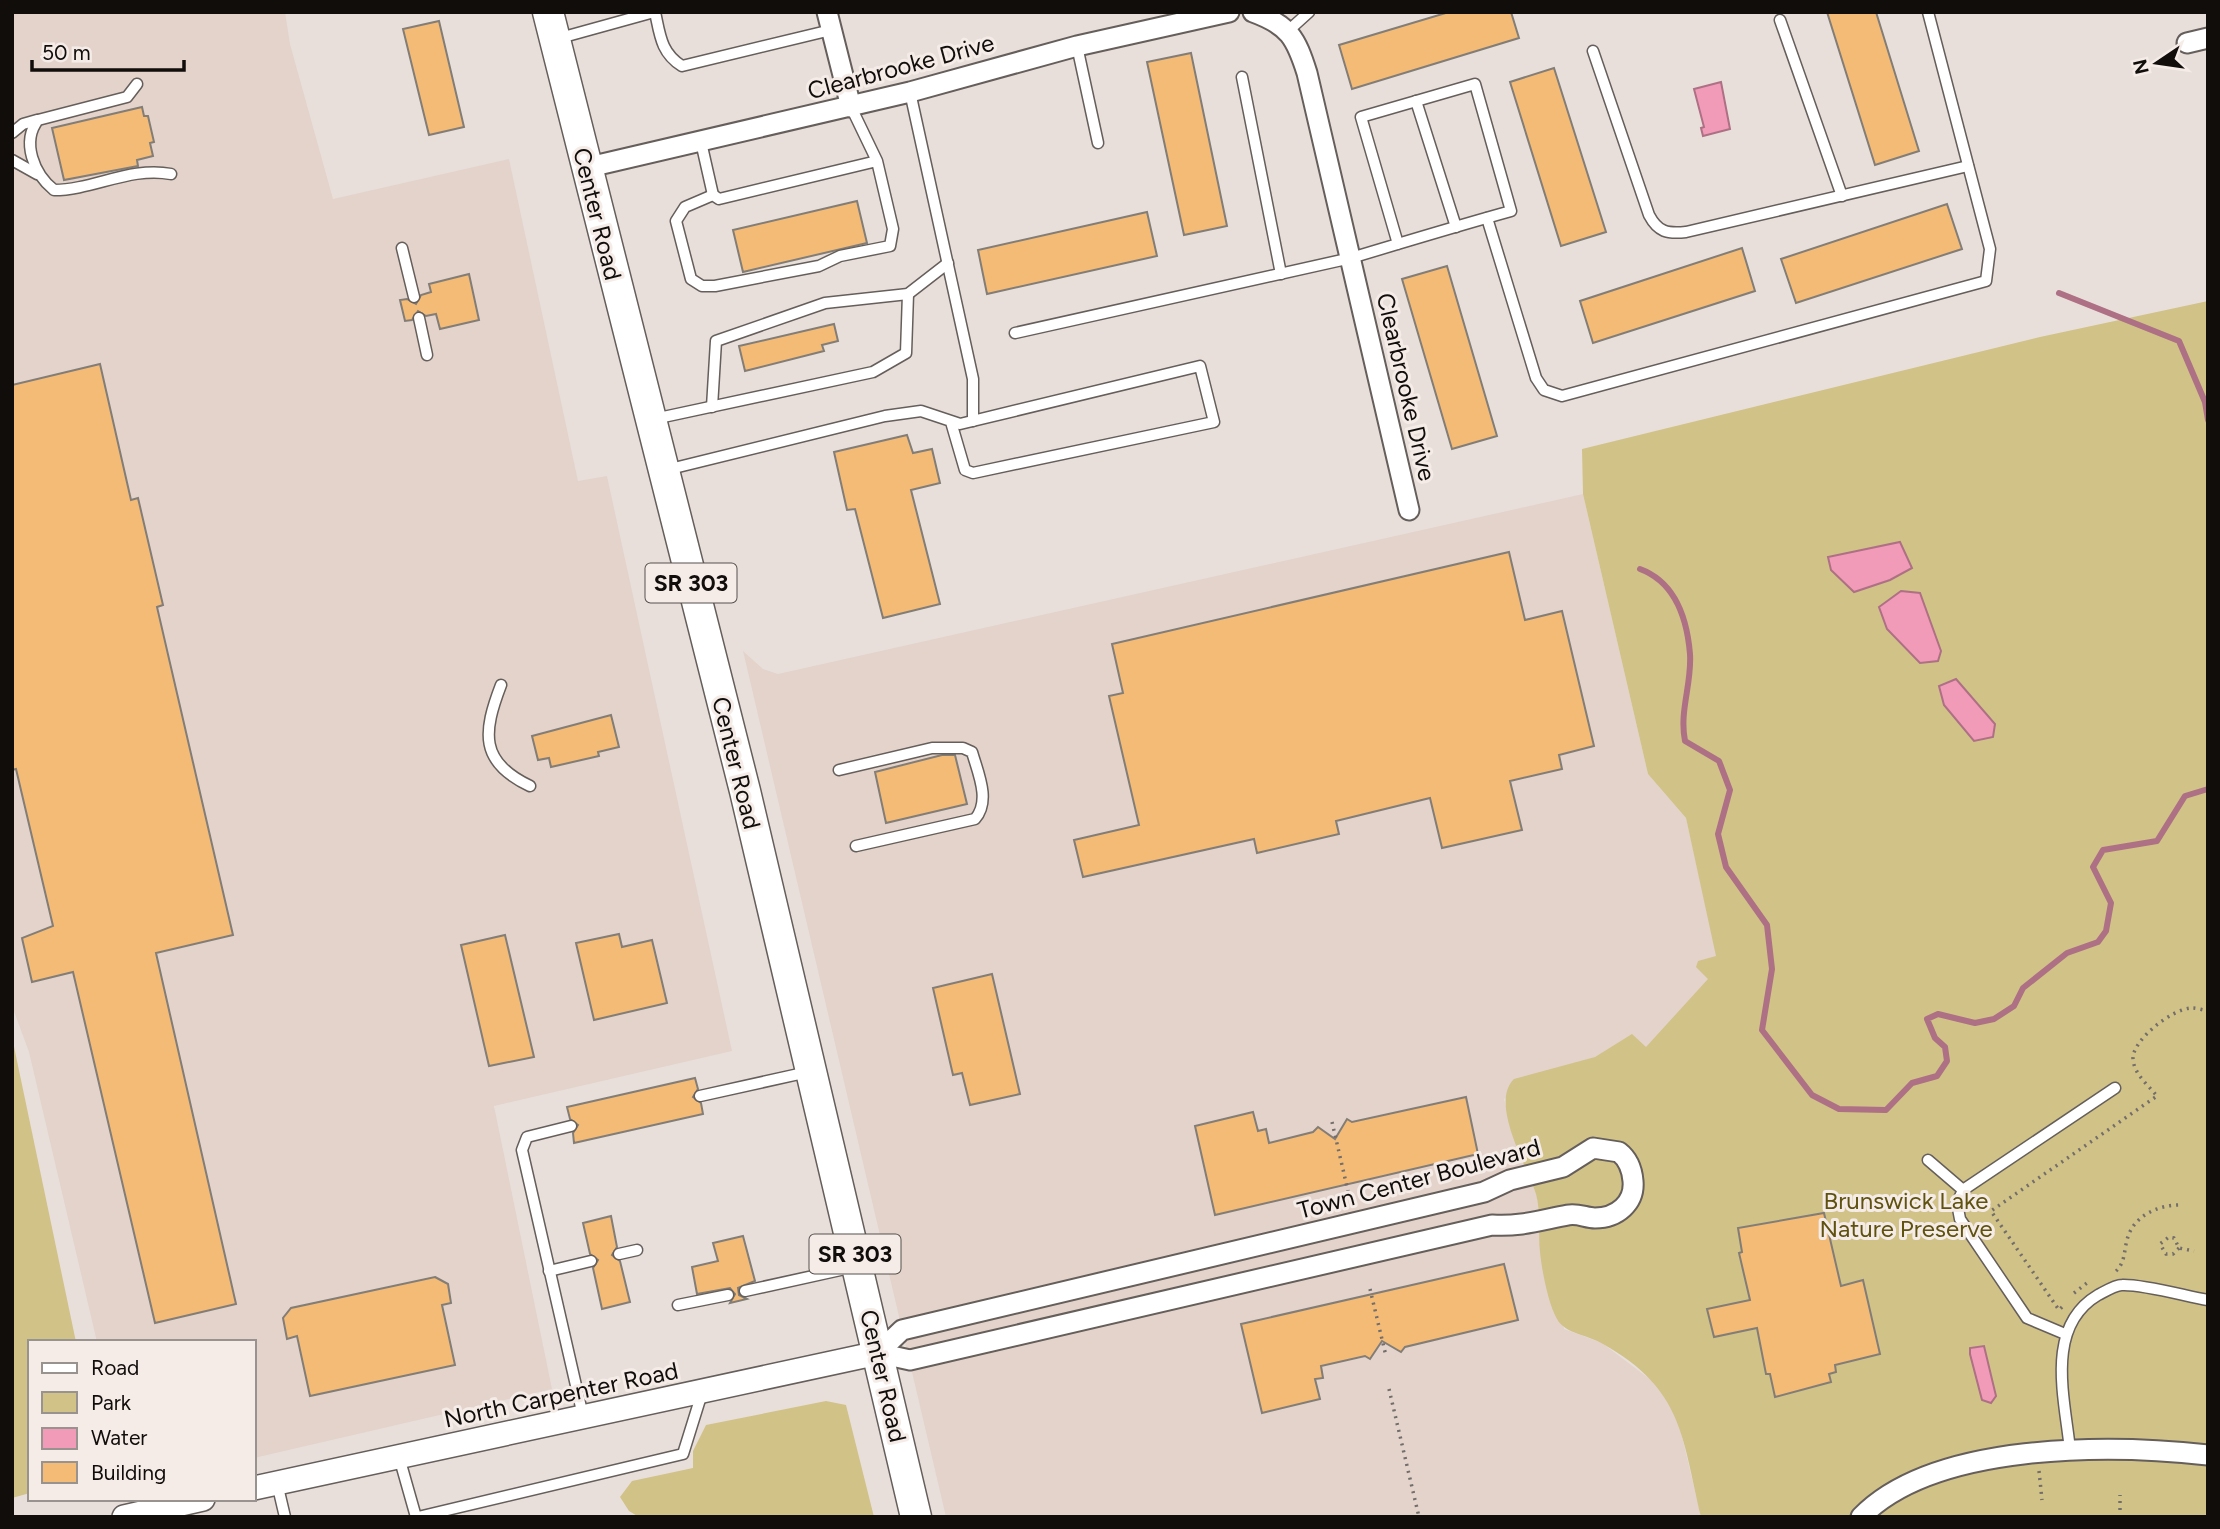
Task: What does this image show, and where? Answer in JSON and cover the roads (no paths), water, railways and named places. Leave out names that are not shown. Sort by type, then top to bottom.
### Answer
[{"type":"main road","name":"Center Road","points":[[552,26],[585,168],[745,791],[916,1517]]},
{"type":"street","name":"Clearbrooke Drive","points":[[585,168],[851,107],[1077,46],[1229,12]]},
{"type":"street","points":[[1253,12],[1274,20],[1288,31]]},
{"type":"street","points":[[829,21],[851,107]]},
{"type":"street","name":"Clearbrooke Drive","points":[[1288,31],[1293,36],[1307,73],[1409,510]]},
{"type":"street","points":[[2187,43],[2208,38]]},
{"type":"street","name":"Town Center Boulevard","points":[[1592,1148],[1619,1152],[1632,1173],[1630,1199],[1620,1211],[1608,1216],[1594,1218],[1572,1214],[1520,1227],[1492,1225],[910,1360],[878,1353],[902,1330],[1484,1192],[1510,1180],[1563,1167],[1592,1148]]},
{"type":"street","name":"North Carpenter Road","points":[[256,1488],[878,1353]]},
{"type":"street","points":[[1861,1517],[1885,1496],[1903,1485],[1982,1462],[2070,1450],[2120,1449],[2208,1455]]},
{"type":"street","points":[[124,1517],[194,1501]]},
{"type":"lane","points":[[552,26],[654,12],[662,47],[671,59],[682,66],[829,21]]},
{"type":"lane","points":[[1288,31],[1309,12]]},
{"type":"lane","points":[[1487,218],[1536,378],[1544,390],[1562,396],[1986,281],[1990,249],[1928,12]]},
{"type":"lane","points":[[1780,20],[1842,196]]},
{"type":"lane","points":[[1077,46],[1098,143]]},
{"type":"lane","points":[[1593,51],[1656,228],[1665,233],[1686,232],[1968,166]]},
{"type":"lane","points":[[1242,77],[1281,274]]},
{"type":"lane","points":[[12,133],[23,124],[127,97],[137,84]]},
{"type":"lane","points":[[1015,333],[1351,258],[1511,211],[1475,84],[1361,117],[1398,244]]},
{"type":"lane","points":[[911,92],[973,379],[973,421]]},
{"type":"lane","points":[[1416,101],[1456,227]]},
{"type":"lane","points":[[713,195],[685,207],[676,221],[687,272],[691,279],[702,286],[819,266],[840,256],[890,246],[893,229],[877,161],[851,107]]},
{"type":"lane","points":[[37,174],[30,142],[32,127],[38,120]]},
{"type":"lane","points":[[701,142],[713,195],[719,199],[877,161]]},
{"type":"lane","points":[[12,160],[37,174],[54,190],[151,170],[171,174]]},
{"type":"lane","points":[[402,248],[414,297]]},
{"type":"lane","points":[[712,407],[716,341],[825,303],[908,294],[948,263]]},
{"type":"lane","points":[[650,420],[873,372],[906,353],[908,294]]},
{"type":"lane","points":[[419,318],[427,355]]},
{"type":"lane","points":[[662,471],[885,416],[921,411],[960,424],[1200,366],[1214,422],[973,473],[965,470],[951,422]]},
{"type":"lane","points":[[501,685],[488,725],[491,747],[507,776],[530,786]]},
{"type":"lane","points":[[839,770],[948,747],[972,752],[979,776],[984,800],[975,819],[856,846]]},
{"type":"lane","points":[[700,1096],[811,1071]]},
{"type":"lane","points":[[2065,1334],[2027,1318],[1960,1219],[1957,1203],[1963,1189],[2115,1088]]},
{"type":"lane","points":[[571,1126],[527,1137],[522,1150],[583,1416]]},
{"type":"lane","points":[[1928,1160],[1963,1189]]},
{"type":"lane","points":[[619,1254],[637,1250]]},
{"type":"lane","points":[[549,1271],[592,1261]]},
{"type":"lane","points":[[745,1291],[858,1266]]},
{"type":"lane","points":[[2070,1450],[2062,1356],[2065,1334],[2076,1315],[2089,1301],[2122,1285],[2208,1300]]},
{"type":"lane","points":[[677,1305],[728,1295]]},
{"type":"lane","points":[[399,1456],[417,1517],[683,1454],[703,1392]]},
{"type":"lane","points":[[277,1483],[285,1517]]},
{"type":"water","points":[[1721,82],[1730,129],[1703,136],[1701,128],[1704,127],[1694,89]]},
{"type":"water","points":[[1900,542],[1912,568],[1890,580],[1854,592],[1831,570],[1828,557]]},
{"type":"water","points":[[1901,591],[1920,593],[1941,651],[1938,661],[1920,663],[1887,629],[1879,607]]},
{"type":"water","points":[[1956,679],[1995,724],[1993,737],[1974,741],[1944,705],[1939,686]]},
{"type":"water","points":[[1984,1346],[1996,1396],[1991,1403],[1982,1400],[1970,1354],[1970,1348]]},
{"type":"waterway","points":[[2059,293],[2179,341],[2205,402],[2208,420]]},
{"type":"waterway","points":[[1640,569],[1662,583],[1677,603],[1682,615],[1690,654],[1684,719],[1685,741],[1719,761],[1730,790],[1718,834],[1726,867],[1767,925],[1772,969],[1762,1030],[1812,1095],[1839,1109],[1886,1110],[1912,1083],[1937,1076],[1947,1061],[1945,1047],[1935,1038],[1927,1019],[1938,1014],[1975,1023],[1994,1019],[2014,1006],[2023,988],[2067,953],[2098,942],[2106,931],[2111,903],[2093,867],[2103,850],[2157,841],[2185,796],[2208,789]]},
{"type":"park label","name":"Brunswick Lake Nature Preserve","points":[[1906,1215]]}]
